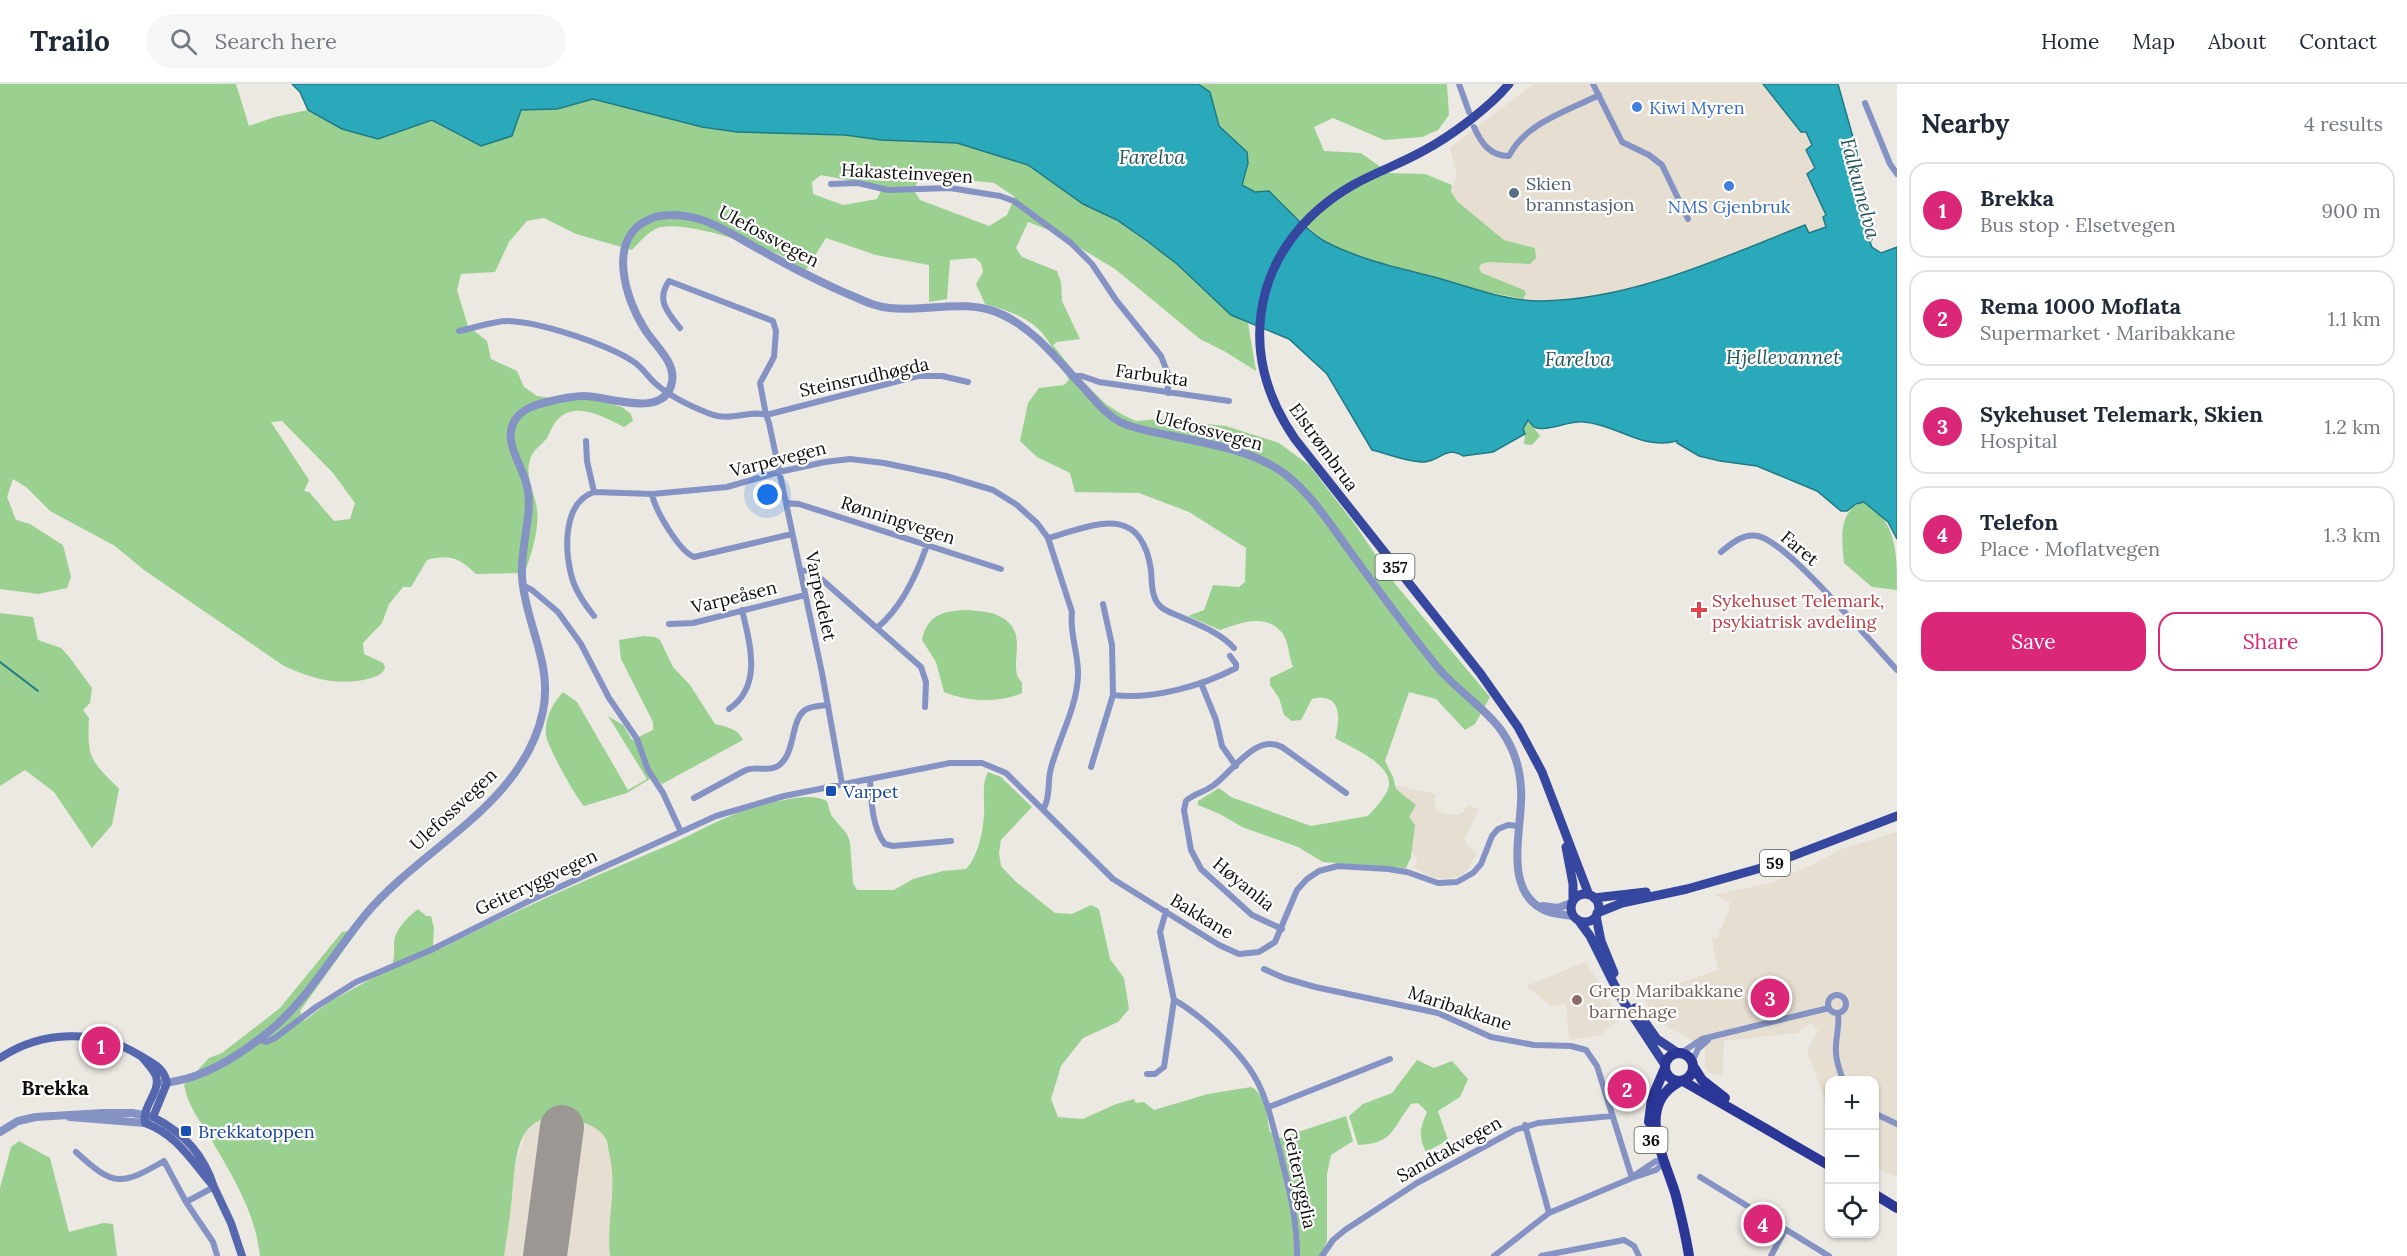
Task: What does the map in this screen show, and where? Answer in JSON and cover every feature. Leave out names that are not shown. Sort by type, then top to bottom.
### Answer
[{"type":"highway","points":[[1680,1053],[1688,1056],[1707,1084],[1748,1118]]},
{"type":"highway","name":"36","points":[[1680,1053],[1668,1058],[1652,1098],[1649,1111],[1650,1134],[1678,1209],[1689,1256]]},
{"type":"highway","name":"36","points":[[1660,1164],[1655,1118],[1664,1094],[1690,1077],[1693,1064]]},
{"type":"highway","points":[[1665,1066],[1670,1078],[1681,1081],[1825,1163]]},
{"type":"highway","points":[[1879,1197],[1897,1208]]},
{"type":"main road","name":"Elstrømbrua","points":[[1484,106],[1501,84]]},
{"type":"main road","name":"Elstrømbrua","points":[[1509,84],[1493,101],[1432,146],[1337,195],[1297,230],[1281,255],[1267,286],[1262,310],[1260,341],[1262,365],[1270,394],[1279,414],[1301,448],[1500,701],[1534,756],[1592,897]]},
{"type":"main road","name":"Elstrømbrua","points":[[1559,815],[1573,884],[1572,902]]},
{"type":"main road","name":"59","points":[[1597,915],[1622,903],[1761,868],[1897,816]]},
{"type":"main road","name":"59","points":[[1592,897],[1699,884]]},
{"type":"main road","points":[[1572,902],[1580,895],[1592,897]]},
{"type":"main road","name":"357","points":[[1592,897],[1598,907],[1601,941],[1618,980],[1657,1039],[1680,1053]]},
{"type":"main road","name":"357","points":[[1572,902],[1576,919],[1590,936],[1621,998],[1665,1066]]},
{"type":"main road","points":[[1576,919],[1587,922],[1597,915]]},
{"type":"main road","points":[[0,1058],[32,1042],[70,1036],[112,1041],[161,1069],[167,1083],[147,1118]]},
{"type":"main road","points":[[141,1056],[154,1073],[157,1083],[147,1118]]},
{"type":"main road","points":[[147,1118],[159,1130],[177,1141],[214,1187],[231,1222],[242,1256]]},
{"type":"street","points":[[1459,84],[1468,112]]},
{"type":"street","points":[[1593,84],[1622,142],[1649,155],[1662,165],[1688,219]]},
{"type":"street","points":[[1474,127],[1492,152],[1496,155],[1509,156],[1514,146],[1527,133],[1599,95]]},
{"type":"street","points":[[1865,103],[1890,164],[1897,174]]},
{"type":"street","name":"Hakasteinvegen","points":[[831,184],[858,183],[888,190],[950,188],[1000,196],[1014,201],[1071,243],[1092,264],[1116,300],[1161,356],[1168,374],[1168,393]]},
{"type":"street","name":"Ulefossvegen","points":[[157,1083],[190,1079],[260,1039],[298,1001],[369,909],[489,802],[514,772],[529,747],[543,712],[545,680],[542,655],[522,585],[521,553],[529,495],[511,444],[513,424],[518,416],[536,405],[567,397],[589,396],[642,404],[656,401],[668,393],[672,384],[672,371],[638,317],[627,284],[623,260],[627,240],[636,227],[652,218],[687,217],[708,222],[812,278],[880,307],[907,309],[975,307],[1000,313],[1037,339],[1101,407],[1125,424],[1249,455],[1275,467],[1301,489],[1436,665],[1500,729],[1512,748],[1519,770],[1522,794],[1518,872],[1522,888],[1533,902]]},
{"type":"street","name":"Varpedelet","points":[[680,328],[663,304],[663,291],[669,281],[773,321],[776,331],[774,357],[770,368],[760,381],[828,705],[842,784]]},
{"type":"street","points":[[459,331],[509,321],[558,332],[600,346],[633,362],[668,393],[717,417],[759,414],[766,416]]},
{"type":"street","name":"Farbukta","points":[[1072,376],[1078,375],[1099,382],[1229,401]]},
{"type":"street","name":"Steinsrudhøgda","points":[[766,416],[918,376],[942,376],[968,382]]},
{"type":"street","points":[[585,441],[594,492],[586,495],[577,503],[570,516],[568,529],[573,581],[581,598],[594,616]]},
{"type":"street","name":"Varpevegen","points":[[594,492],[652,494],[730,487],[779,472],[835,460],[857,459],[946,476],[976,484],[1007,498],[1037,523],[1048,538],[1072,612],[1071,622],[1078,657],[1078,681],[1051,767],[1049,796],[1044,808]]},
{"type":"street","points":[[652,494],[654,504],[683,549],[694,557],[792,534]]},
{"type":"street","name":"Rønningvegen","points":[[786,503],[799,504],[1001,569]]},
{"type":"street","points":[[1048,538],[1109,523],[1128,526],[1139,537],[1147,557],[1157,603],[1166,610],[1219,635],[1234,648]]},
{"type":"street","name":"Faret","points":[[1721,552],[1740,538],[1750,536],[1765,539],[1818,583],[1897,670]]},
{"type":"street","points":[[878,627],[903,597],[927,545]]},
{"type":"street","points":[[800,570],[808,571],[819,577],[921,667],[926,682],[925,707]]},
{"type":"street","points":[[522,585],[529,587],[551,605],[572,631],[609,698],[637,739],[648,770],[663,793],[681,832]]},
{"type":"street","name":"Varpeåsen","points":[[669,624],[693,623],[805,595]]},
{"type":"street","points":[[1091,766],[1113,695],[1112,643],[1103,604]]},
{"type":"street","points":[[729,708],[741,699],[750,675],[752,653],[742,610]]},
{"type":"street","points":[[1113,695],[1137,697],[1201,683],[1236,668],[1230,656]]},
{"type":"street","points":[[1201,683],[1216,720],[1222,746],[1236,766]]},
{"type":"street","points":[[694,798],[746,770],[767,769],[781,764],[789,752],[801,714],[808,709],[828,705]]},
{"type":"street","name":"Høyanlia","points":[[1282,929],[1252,915],[1201,869],[1191,850],[1184,810],[1186,801],[1212,787],[1258,746],[1266,743],[1274,743],[1346,793]]},
{"type":"street","name":"Bakkane","points":[[842,784],[958,762],[993,766],[1012,778],[1044,808],[1113,879],[1219,945],[1239,954],[1253,954],[1266,949],[1275,942],[1297,890],[1318,871],[1338,866],[1388,869],[1407,872],[1438,883],[1452,883],[1462,880],[1477,869],[1498,829],[1508,825],[1520,826]]},
{"type":"street","points":[[870,779],[875,818],[885,844],[903,845],[951,841]]},
{"type":"street","name":"Geiteryggvegen","points":[[260,1039],[262,1042],[270,1041],[356,982],[431,950],[531,900],[681,832],[739,808],[842,784]]},
{"type":"street","points":[[1533,902],[1550,908],[1558,908],[1572,902]]},
{"type":"street","points":[[1533,902],[1549,913],[1576,919]]},
{"type":"street","points":[[1147,1074],[1155,1074],[1164,1067],[1174,1000],[1161,932],[1162,918],[1166,911]]},
{"type":"street","name":"Maribakkane","points":[[1264,969],[1284,978],[1315,987],[1428,1010],[1476,1032],[1501,1040],[1534,1045],[1582,1047],[1589,1052],[1597,1066],[1632,1178]]},
{"type":"street","points":[[1829,1008],[1831,997],[1842,996],[1846,1006],[1838,1013]]},
{"type":"street","name":"Geiterygglia","points":[[1174,1000],[1193,1012],[1249,1065],[1269,1107],[1297,1221],[1297,1256]]},
{"type":"street","points":[[1680,1053],[1713,1036],[1829,1008],[1838,1013]]},
{"type":"street","points":[[1838,1013],[1836,1049],[1837,1064],[1842,1076]]},
{"type":"street","points":[[1693,1064],[1698,1049],[1713,1036]]},
{"type":"street","name":"Geiterygglia","points":[[1269,1107],[1390,1059]]},
{"type":"street","points":[[0,1132],[25,1119],[103,1113],[147,1118]]},
{"type":"street","points":[[1879,1115],[1897,1124]]},
{"type":"street","name":"Sandtakvegen","points":[[1322,1256],[1333,1240],[1345,1230],[1392,1199],[1455,1161],[1526,1125],[1612,1116]]},
{"type":"street","points":[[1526,1125],[1549,1213]]},
{"type":"street","points":[[76,1152],[103,1174],[119,1180],[133,1179],[164,1161],[186,1202],[213,1242],[217,1255]]},
{"type":"street","points":[[1498,1255],[1549,1213],[1632,1178],[1641,1169],[1660,1164]]},
{"type":"street","points":[[1700,1177],[1829,1256]]},
{"type":"street","points":[[186,1202],[214,1187]]},
{"type":"street","points":[[1771,1256],[1785,1230]]},
{"type":"street","points":[[1541,1256],[1619,1240],[1631,1243],[1639,1256]]},
{"type":"shaded area","points":[[1533,84],[1763,84],[1801,132],[1806,132],[1812,146],[1815,168],[1808,174],[1826,216],[1827,227],[1809,233],[1805,225],[1655,282],[1602,294],[1565,299],[1540,301],[1523,299],[1526,294],[1523,290],[1482,273],[1479,269],[1481,264],[1488,262],[1530,264],[1536,258],[1537,251],[1535,248],[1504,240],[1458,202],[1451,192],[1457,175],[1450,148]]},
{"type":"shaded area","points":[[1394,785],[1436,794],[1434,805],[1442,813],[1457,815],[1463,812],[1468,805],[1479,809],[1465,838],[1466,844],[1477,854],[1466,872],[1458,877],[1443,879],[1431,877],[1412,867],[1416,865],[1417,859],[1407,843]]},
{"type":"shaded area","points":[[1897,832],[1897,1177],[1879,1169],[1879,1076],[1825,1076],[1825,1097],[1807,1051],[1818,1030],[1811,1023],[1797,1033],[1724,1041],[1723,1074],[1718,1076],[1711,1074],[1705,1067],[1705,1047],[1702,1049],[1689,1038],[1668,1028],[1647,1005],[1639,989],[1655,991],[1718,970],[1711,937],[1717,939],[1730,902],[1715,895],[1774,882],[1838,850]]},
{"type":"shaded area","name":"Grep Maribakkane barnehage","points":[[1585,962],[1608,996],[1618,1021],[1600,1035],[1569,1040],[1566,1004],[1551,1006],[1526,986]]},
{"type":"shaded area","points":[[597,1103],[652,1256],[504,1256],[514,1169],[529,1120]]},
{"type":"green space","points":[[0,84],[236,84],[249,126],[275,117],[308,110],[342,129],[407,127],[432,120],[455,132],[512,136],[521,110],[557,109],[593,99],[702,127],[737,132],[845,135],[881,140],[957,143],[1028,165],[1083,204],[1117,220],[1177,264],[1231,315],[1248,323],[1256,371],[1200,339],[1115,269],[1054,232],[1028,222],[1016,248],[1022,257],[1057,271],[1061,282],[1062,301],[1080,339],[1057,342],[1053,345],[1080,379],[1106,404],[1123,415],[1136,421],[1160,419],[1226,426],[1279,443],[1309,465],[1354,523],[1396,585],[1490,697],[1475,724],[1465,730],[1436,699],[1409,692],[1385,761],[1396,789],[1416,805],[1409,817],[1415,825],[1411,857],[1406,868],[1323,862],[1298,847],[1242,827],[1198,805],[1198,801],[1219,788],[1231,797],[1311,826],[1368,816],[1389,785],[1388,777],[1377,763],[1335,738],[1338,722],[1337,708],[1329,699],[1312,699],[1301,720],[1292,721],[1284,715],[1279,698],[1270,685],[1270,678],[1293,667],[1285,638],[1277,627],[1261,621],[1253,621],[1220,630],[1188,616],[1204,610],[1213,585],[1239,587],[1245,582],[1246,548],[1189,512],[1139,493],[1075,492],[1070,473],[1037,457],[1020,441],[1028,403],[1039,388],[1064,385],[1069,380],[1051,345],[1038,328],[1017,315],[985,304],[976,284],[983,272],[981,263],[975,258],[950,260],[947,299],[929,302],[929,265],[876,255],[826,238],[806,270],[782,256],[749,243],[686,227],[661,227],[645,237],[632,250],[576,234],[544,218],[527,221],[509,242],[495,272],[461,274],[457,290],[468,326],[487,341],[491,359],[517,371],[524,387],[537,396],[565,400],[593,399],[622,407],[631,414],[633,421],[624,427],[583,411],[566,413],[557,420],[547,438],[530,459],[528,469],[537,509],[537,526],[525,573],[476,574],[454,559],[442,557],[427,560],[411,587],[403,587],[389,604],[382,623],[363,643],[364,654],[383,663],[385,667],[378,675],[360,681],[338,682],[305,675],[284,666],[144,570],[115,546],[50,511],[26,487],[13,479],[7,497],[16,520],[30,524],[63,545],[71,577],[67,588],[38,594],[0,589]],"holes":[[[821,175],[883,187],[877,199],[843,205],[813,194],[812,182]],[[923,175],[994,183],[1015,197],[1007,215],[989,226],[920,200],[913,189]],[[282,421],[333,473],[355,503],[350,519],[334,521],[309,492],[304,491],[309,480],[271,422]]]},
{"type":"green space","points":[[1198,84],[1447,84],[1449,115],[1438,130],[1422,137],[1384,140],[1333,118],[1314,127],[1324,151],[1361,153],[1389,173],[1425,174],[1452,185],[1451,192],[1458,202],[1504,240],[1535,248],[1536,258],[1530,264],[1488,262],[1481,264],[1479,268],[1482,273],[1524,290],[1526,294],[1523,299],[1482,291],[1358,256],[1325,242],[1297,217],[1242,185],[1248,163],[1247,152],[1219,126],[1210,92]]},
{"type":"green space","points":[[1528,420],[1540,436],[1532,445],[1524,444],[1523,429]]},
{"type":"green space","points":[[1864,502],[1875,510],[1889,528],[1895,551],[1897,590],[1872,587],[1844,563],[1842,536],[1845,519],[1855,506]]},
{"type":"green space","points":[[966,610],[999,616],[1015,631],[1016,668],[1022,682],[1022,693],[994,700],[983,700],[963,698],[944,692],[936,662],[922,640],[924,632],[937,616]]},
{"type":"green space","points":[[0,613],[33,617],[38,640],[61,648],[92,688],[90,703],[83,710],[89,718],[90,751],[102,772],[119,789],[112,825],[92,848],[54,792],[25,770],[0,786]]},
{"type":"green space","points":[[644,636],[660,640],[673,667],[690,685],[715,724],[735,730],[743,740],[662,784],[653,777],[627,793],[584,806],[551,749],[546,735],[548,717],[563,692],[577,702],[628,790],[647,779],[608,716],[623,725],[632,740],[653,730],[653,722],[621,659],[619,640]]},
{"type":"green space","points":[[988,772],[1001,777],[1032,807],[1001,840],[999,853],[1001,866],[1015,881],[1055,913],[1072,914],[1091,905],[1099,909],[1110,959],[1124,978],[1129,1009],[1118,1022],[1083,1038],[1061,1066],[1051,1099],[1058,1117],[1083,1119],[1116,1104],[1134,1099],[1136,1103],[1144,1102],[1154,1110],[1208,1094],[1251,1087],[1256,1090],[1262,1100],[1270,1132],[1280,1138],[1346,1116],[1353,1141],[1331,1155],[1327,1174],[1327,1241],[1323,1256],[610,1256],[612,1179],[607,1140],[599,1130],[589,1125],[567,1119],[550,1118],[537,1122],[527,1130],[521,1141],[517,1154],[504,1256],[260,1256],[253,1223],[247,1208],[233,1178],[194,1111],[184,1085],[209,1058],[222,1053],[280,1008],[342,932],[358,930],[300,1011],[304,1021],[329,1002],[391,968],[396,934],[418,909],[426,916],[431,916],[434,928],[433,945],[436,949],[440,949],[523,908],[674,843],[723,819],[774,802],[809,797],[827,801],[831,815],[847,834],[850,842],[853,883],[857,890],[894,890],[913,879],[943,871],[966,869],[977,851],[981,836],[984,787]]},
{"type":"green space","points":[[1417,1060],[1434,1068],[1452,1061],[1468,1079],[1460,1097],[1438,1111],[1448,1140],[1426,1152],[1421,1132],[1427,1112],[1418,1103],[1411,1104],[1395,1128],[1385,1138],[1370,1144],[1358,1145],[1349,1116],[1363,1104],[1392,1093]]},
{"type":"green space","points":[[19,1141],[50,1158],[69,1232],[103,1223],[113,1224],[117,1256],[0,1256],[0,1188],[11,1147]]},
{"type":"water","points":[[292,84],[1198,84],[1210,92],[1219,126],[1247,152],[1248,163],[1242,185],[1255,192],[1269,191],[1319,238],[1351,253],[1390,266],[1498,295],[1540,301],[1574,299],[1642,285],[1676,275],[1805,225],[1809,233],[1826,227],[1823,217],[1826,215],[1807,174],[1815,168],[1806,150],[1812,145],[1806,132],[1801,132],[1763,84],[1838,84],[1856,148],[1872,239],[1870,242],[1872,247],[1881,253],[1897,247],[1897,539],[1888,522],[1864,502],[1856,504],[1847,511],[1841,511],[1817,491],[1757,466],[1699,456],[1677,441],[1664,443],[1641,440],[1597,424],[1578,422],[1538,428],[1528,420],[1523,429],[1525,434],[1493,452],[1463,456],[1452,452],[1424,462],[1372,450],[1327,374],[1289,339],[1231,315],[1177,264],[1147,241],[1117,220],[1083,204],[1028,165],[957,143],[881,140],[845,135],[737,132],[702,127],[593,99],[557,109],[521,110],[512,136],[481,146],[432,120],[378,139],[342,129],[308,110],[300,92]]},
{"type":"waterway","points":[[0,662],[38,691]]},
{"type":"taxiway","points":[[553,1192],[562,1179],[567,1142],[564,1135],[559,1133],[551,1135],[548,1142],[557,1161]]},
{"type":"runway","points":[[545,1256],[562,1127]]},
{"type":"place","name":"Kiwi Myren","points":[[1637,107]]},
{"type":"place","name":"NMS Gjenbruk","points":[[1729,186]]},
{"type":"place","name":"Skien brannstasjon","points":[[1514,193]]},
{"type":"place","name":"Sykehuset Telemark, psykiatrisk avdeling","points":[[1699,610]]},
{"type":"place","name":"Varpet","points":[[831,791]]},
{"type":"place","name":"Sykehuset Telemark, Skien","points":[[1770,998]]},
{"type":"place","name":"Grep Maribakkane barnehage","points":[[1577,1000]]},
{"type":"place","name":"Brekka","points":[[101,1046]]},
{"type":"place","name":"Rema 1000 Moflata","points":[[1627,1089]]},
{"type":"place","name":"Brekkatoppen","points":[[186,1131]]},
{"type":"place","name":"Telefon","points":[[1763,1224]]},
{"type":"district","name":"Brekka","points":[[55,1087]]},
{"type":"water label","name":"Farelva","points":[[1152,156]]},
{"type":"water label","name":"Falkumelva","points":[[1861,188]]},
{"type":"water label","name":"Hjellevannet","points":[[1783,356]]},
{"type":"water label","name":"Farelva","points":[[1578,358]]}]
